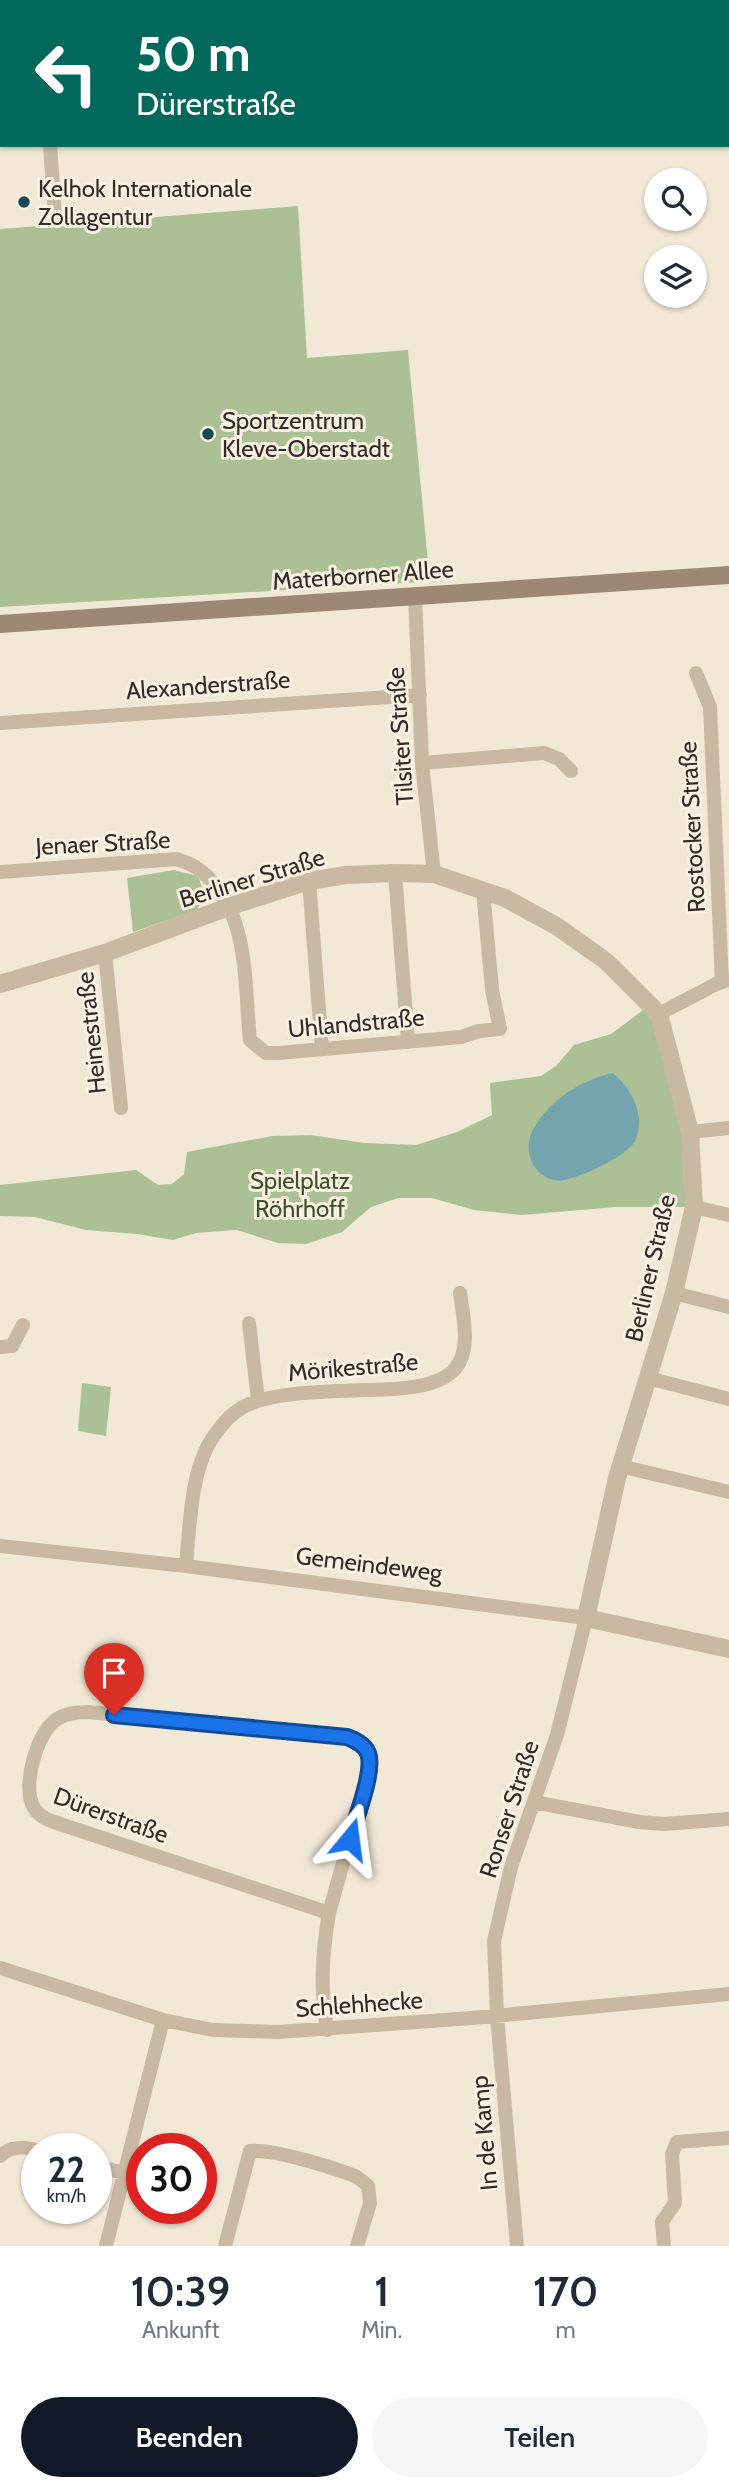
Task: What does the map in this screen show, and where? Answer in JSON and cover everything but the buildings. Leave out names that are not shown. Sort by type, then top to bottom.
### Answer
[{"type":"main road","name":"Materborner Allee","points":[[0,624],[729,575]]},
{"type":"street","points":[[50,147],[55,216]]},
{"type":"street","name":"Tilsiter Straße","points":[[415,596],[422,763],[434,874]]},
{"type":"street","name":"Rostocker Straße","points":[[696,673],[710,707],[726,981]]},
{"type":"street","name":"Alexanderstraße","points":[[0,723],[420,695]]},
{"type":"street","points":[[422,763],[544,753],[559,759],[571,771]]},
{"type":"street","name":"Jenaer Straße","points":[[0,872],[177,859],[201,870],[231,906]]},
{"type":"street","points":[[395,873],[408,1042]]},
{"type":"street","name":"Berliner Straße","points":[[0,984],[106,953],[231,906],[309,881],[346,875],[434,874],[505,898],[558,927],[607,962],[659,1014],[690,1132],[694,1207],[674,1293],[620,1466],[586,1618]]},
{"type":"street","points":[[309,881],[322,1049]]},
{"type":"street","name":"Uhlandstraße","points":[[231,906],[240,936],[250,1040],[266,1053],[461,1037],[479,1031],[500,1029],[492,990],[483,890]]},
{"type":"street","name":"Heinestraße","points":[[106,953],[121,1108]]},
{"type":"street","points":[[659,1014],[726,981]]},
{"type":"street","points":[[690,1132],[729,1128]]},
{"type":"street","points":[[694,1207],[729,1216]]},
{"type":"street","name":"Mörikestraße","points":[[186,1566],[192,1501],[206,1451],[214,1435],[232,1414],[258,1400],[281,1395],[418,1387],[442,1378],[455,1369],[462,1353],[466,1334],[460,1293]]},
{"type":"street","points":[[674,1293],[729,1307]]},
{"type":"street","name":"Mörikestraße","points":[[249,1323],[258,1400]]},
{"type":"street","points":[[0,1348],[12,1346],[23,1325]]},
{"type":"street","points":[[648,1378],[729,1399]]},
{"type":"street","points":[[620,1466],[729,1492]]},
{"type":"street","name":"Gemeindeweg","points":[[0,1546],[186,1566],[586,1618],[729,1649]]},
{"type":"street","name":"Ronser Straße","points":[[497,2016],[494,1941],[511,1867],[557,1735],[586,1618]]},
{"type":"street","name":"Dürerstraße","points":[[327,2030],[322,2000],[321,1960],[329,1913],[369,1770],[367,1751],[358,1742],[347,1737],[88,1712],[66,1715],[47,1727],[32,1768],[29,1789],[32,1807],[40,1816],[329,1913]]},
{"type":"street","points":[[534,1802],[639,1822],[664,1824],[729,1819]]},
{"type":"street","name":"Schlehhecke","points":[[0,1968],[163,2020],[213,2030],[327,2030],[729,1994]]},
{"type":"street","name":"In de Kamp","points":[[497,2016],[517,2246]]},
{"type":"street","points":[[106,2246],[163,2020]]},
{"type":"street","points":[[664,2246],[662,2222],[675,2203],[671,2154],[677,2142],[729,2138]]},
{"type":"street","points":[[0,2156],[9,2149],[21,2147]]},
{"type":"street","points":[[225,2246],[250,2151],[256,2150],[358,2177],[368,2186],[370,2203],[357,2246]]},
{"type":"street","points":[[112,2170],[124,2173]]},
{"type":"green space","name":"Sportzentrum Kleve-Oberstadt","points":[[298,206],[307,358],[408,350],[429,573],[439,581],[0,607],[0,229]]},
{"type":"green space","points":[[174,870],[198,876],[205,896],[197,910],[133,932],[127,878]]},
{"type":"green space","name":"Spielplatz Röhrhoff","points":[[650,1005],[690,1132],[694,1207],[616,1207],[521,1215],[474,1210],[432,1198],[398,1198],[371,1207],[342,1232],[306,1244],[278,1243],[237,1230],[196,1233],[173,1240],[86,1230],[35,1217],[0,1216],[0,1185],[136,1170],[158,1185],[172,1184],[184,1174],[187,1152],[272,1136],[311,1135],[364,1143],[416,1145],[457,1132],[492,1115],[490,1083],[541,1076],[556,1066],[574,1045],[611,1034]]},
{"type":"green space","points":[[82,1383],[111,1387],[106,1436],[78,1431]]},
{"type":"water","points":[[613,1073],[626,1086],[638,1112],[639,1130],[632,1145],[615,1158],[582,1175],[558,1181],[544,1176],[533,1165],[529,1154],[530,1137],[538,1121],[549,1108],[574,1088]]},
{"type":"place","name":"Kelhok Internationale Zollagentur","points":[[24,202]]},
{"type":"place","name":"Sportzentrum Kleve-Oberstadt","points":[[208,434]]},
{"type":"route","points":[[114,1715],[347,1737],[358,1742],[367,1751],[369,1770],[350,1839]]}]
